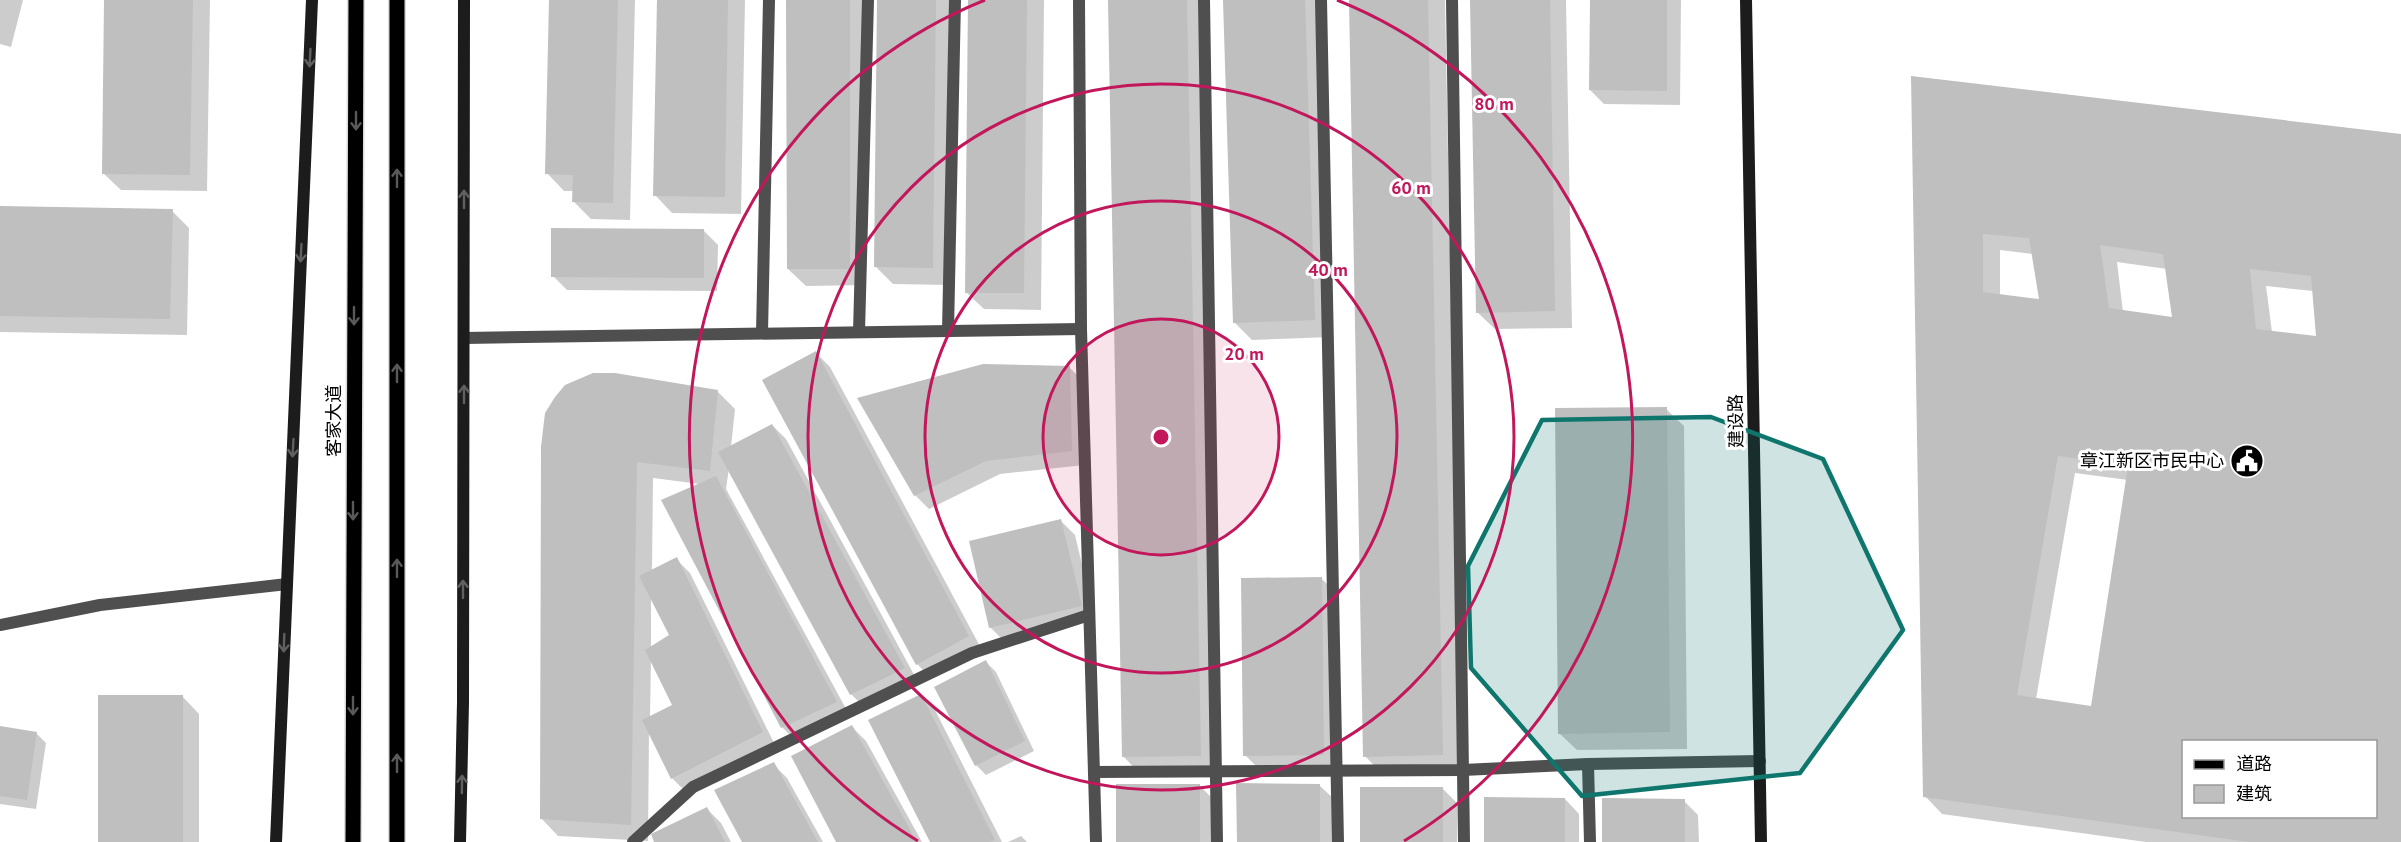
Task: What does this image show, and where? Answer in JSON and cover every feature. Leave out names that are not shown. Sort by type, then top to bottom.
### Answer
[{"type":"main road","name":"客家大道","points":[[352,842],[356,0]]},
{"type":"main road","points":[[397,0],[397,842]]},
{"type":"street","points":[[276,842],[312,0]]},
{"type":"street","points":[[460,842],[465,0]]},
{"type":"street","points":[[762,333],[769,0]]},
{"type":"street","points":[[859,332],[868,0]]},
{"type":"street","points":[[948,331],[955,0]]},
{"type":"street","points":[[1079,0],[1081,329],[1096,842]]},
{"type":"street","points":[[1204,0],[1217,842]]},
{"type":"street","points":[[1322,0],[1338,842]]},
{"type":"street","points":[[1452,0],[1464,842]]},
{"type":"street","name":"建设路","points":[[1746,0],[1761,842]]},
{"type":"street","points":[[464,338],[1081,329]]},
{"type":"street","points":[[0,625],[100,605],[287,584]]},
{"type":"street","points":[[633,842],[644,837],[693,787],[972,652],[1089,615]]},
{"type":"street","points":[[1094,772],[1463,770],[1588,764],[1760,761]]},
{"type":"street","points":[[1588,764],[1590,842]]},
{"type":"highlighted area","points":[[1711,417],[1823,459],[1903,630],[1800,773],[1582,796],[1471,668],[1468,566],[1542,420]]},
{"type":"building","points":[[104,0],[193,0],[190,175],[102,174]]},
{"type":"building","points":[[549,0],[618,0],[613,203],[572,202],[573,175],[545,174]]},
{"type":"building","points":[[657,0],[728,0],[725,197],[653,196]]},
{"type":"building","points":[[786,0],[850,0],[850,269],[787,269]]},
{"type":"building","points":[[877,0],[936,0],[933,268],[874,267]]},
{"type":"building","points":[[968,0],[1027,0],[1024,293],[965,293]]},
{"type":"building","points":[[1108,0],[1187,0],[1201,756],[1122,757]]},
{"type":"building","points":[[1223,0],[1305,0],[1315,320],[1233,323]]},
{"type":"building","points":[[1349,0],[1428,0],[1443,755],[1363,757]]},
{"type":"building","points":[[1470,0],[1550,0],[1555,311],[1476,313]]},
{"type":"building","points":[[1590,0],[1667,0],[1667,91],[1589,90]]},
{"type":"building","name":"章江新区市民中心","points":[[1911,76],[2401,134],[2401,842],[2249,842],[1923,797]],"holes":[[[1983,234],[2029,238],[2039,299],[1983,292]],[[2100,245],[2163,254],[2172,317],[2109,308]],[[2250,269],[2311,276],[2316,336],[2256,329]],[[2058,456],[2128,466],[2091,706],[2017,695]]]},
{"type":"building","points":[[0,206],[173,209],[170,319],[0,316]]},
{"type":"building","points":[[551,228],[704,229],[704,278],[551,277]]},
{"type":"building","points":[[816,351],[969,636],[916,665],[762,380]]},
{"type":"building","points":[[983,364],[1070,366],[1072,451],[986,461],[914,496],[857,398]]},
{"type":"building","points":[[593,373],[615,373],[718,390],[710,471],[637,462],[631,825],[540,819],[541,447],[545,413],[565,385]]},
{"type":"building","points":[[1667,407],[1670,732],[1558,734],[1555,408]]},
{"type":"building","points":[[772,424],[905,668],[850,695],[718,452]]},
{"type":"building","points":[[716,476],[837,702],[781,728],[661,500]]},
{"type":"building","points":[[1061,519],[1082,606],[989,628],[969,541]]},
{"type":"building","points":[[677,557],[763,732],[671,779],[642,720],[672,705],[645,650],[669,635],[639,576]]},
{"type":"building","points":[[1322,577],[1324,755],[1243,756],[1241,578]]},
{"type":"building","points":[[986,660],[1025,741],[975,766],[934,687]]},
{"type":"building","points":[[921,694],[995,840],[990,842],[930,842],[868,720]]},
{"type":"building","points":[[98,695],[183,695],[183,842],[98,842]]},
{"type":"building","points":[[852,725],[917,842],[836,842],[791,756]]},
{"type":"building","points":[[0,726],[37,732],[27,800],[0,796]]},
{"type":"building","points":[[774,762],[818,842],[742,842],[714,790]]},
{"type":"building","points":[[1236,783],[1320,784],[1320,842],[1237,842]]},
{"type":"building","points":[[1116,784],[1200,784],[1200,842],[1116,842]]},
{"type":"building","points":[[1360,787],[1443,787],[1443,842],[1360,842]]},
{"type":"building","points":[[1484,797],[1565,798],[1565,842],[1484,842]]},
{"type":"building","points":[[1602,798],[1685,799],[1685,842],[1602,842]]},
{"type":"building","points":[[707,807],[725,842],[654,842],[651,834]]},
{"type":"place","name":"章江新区市民中心","points":[[2247,461]]}]
